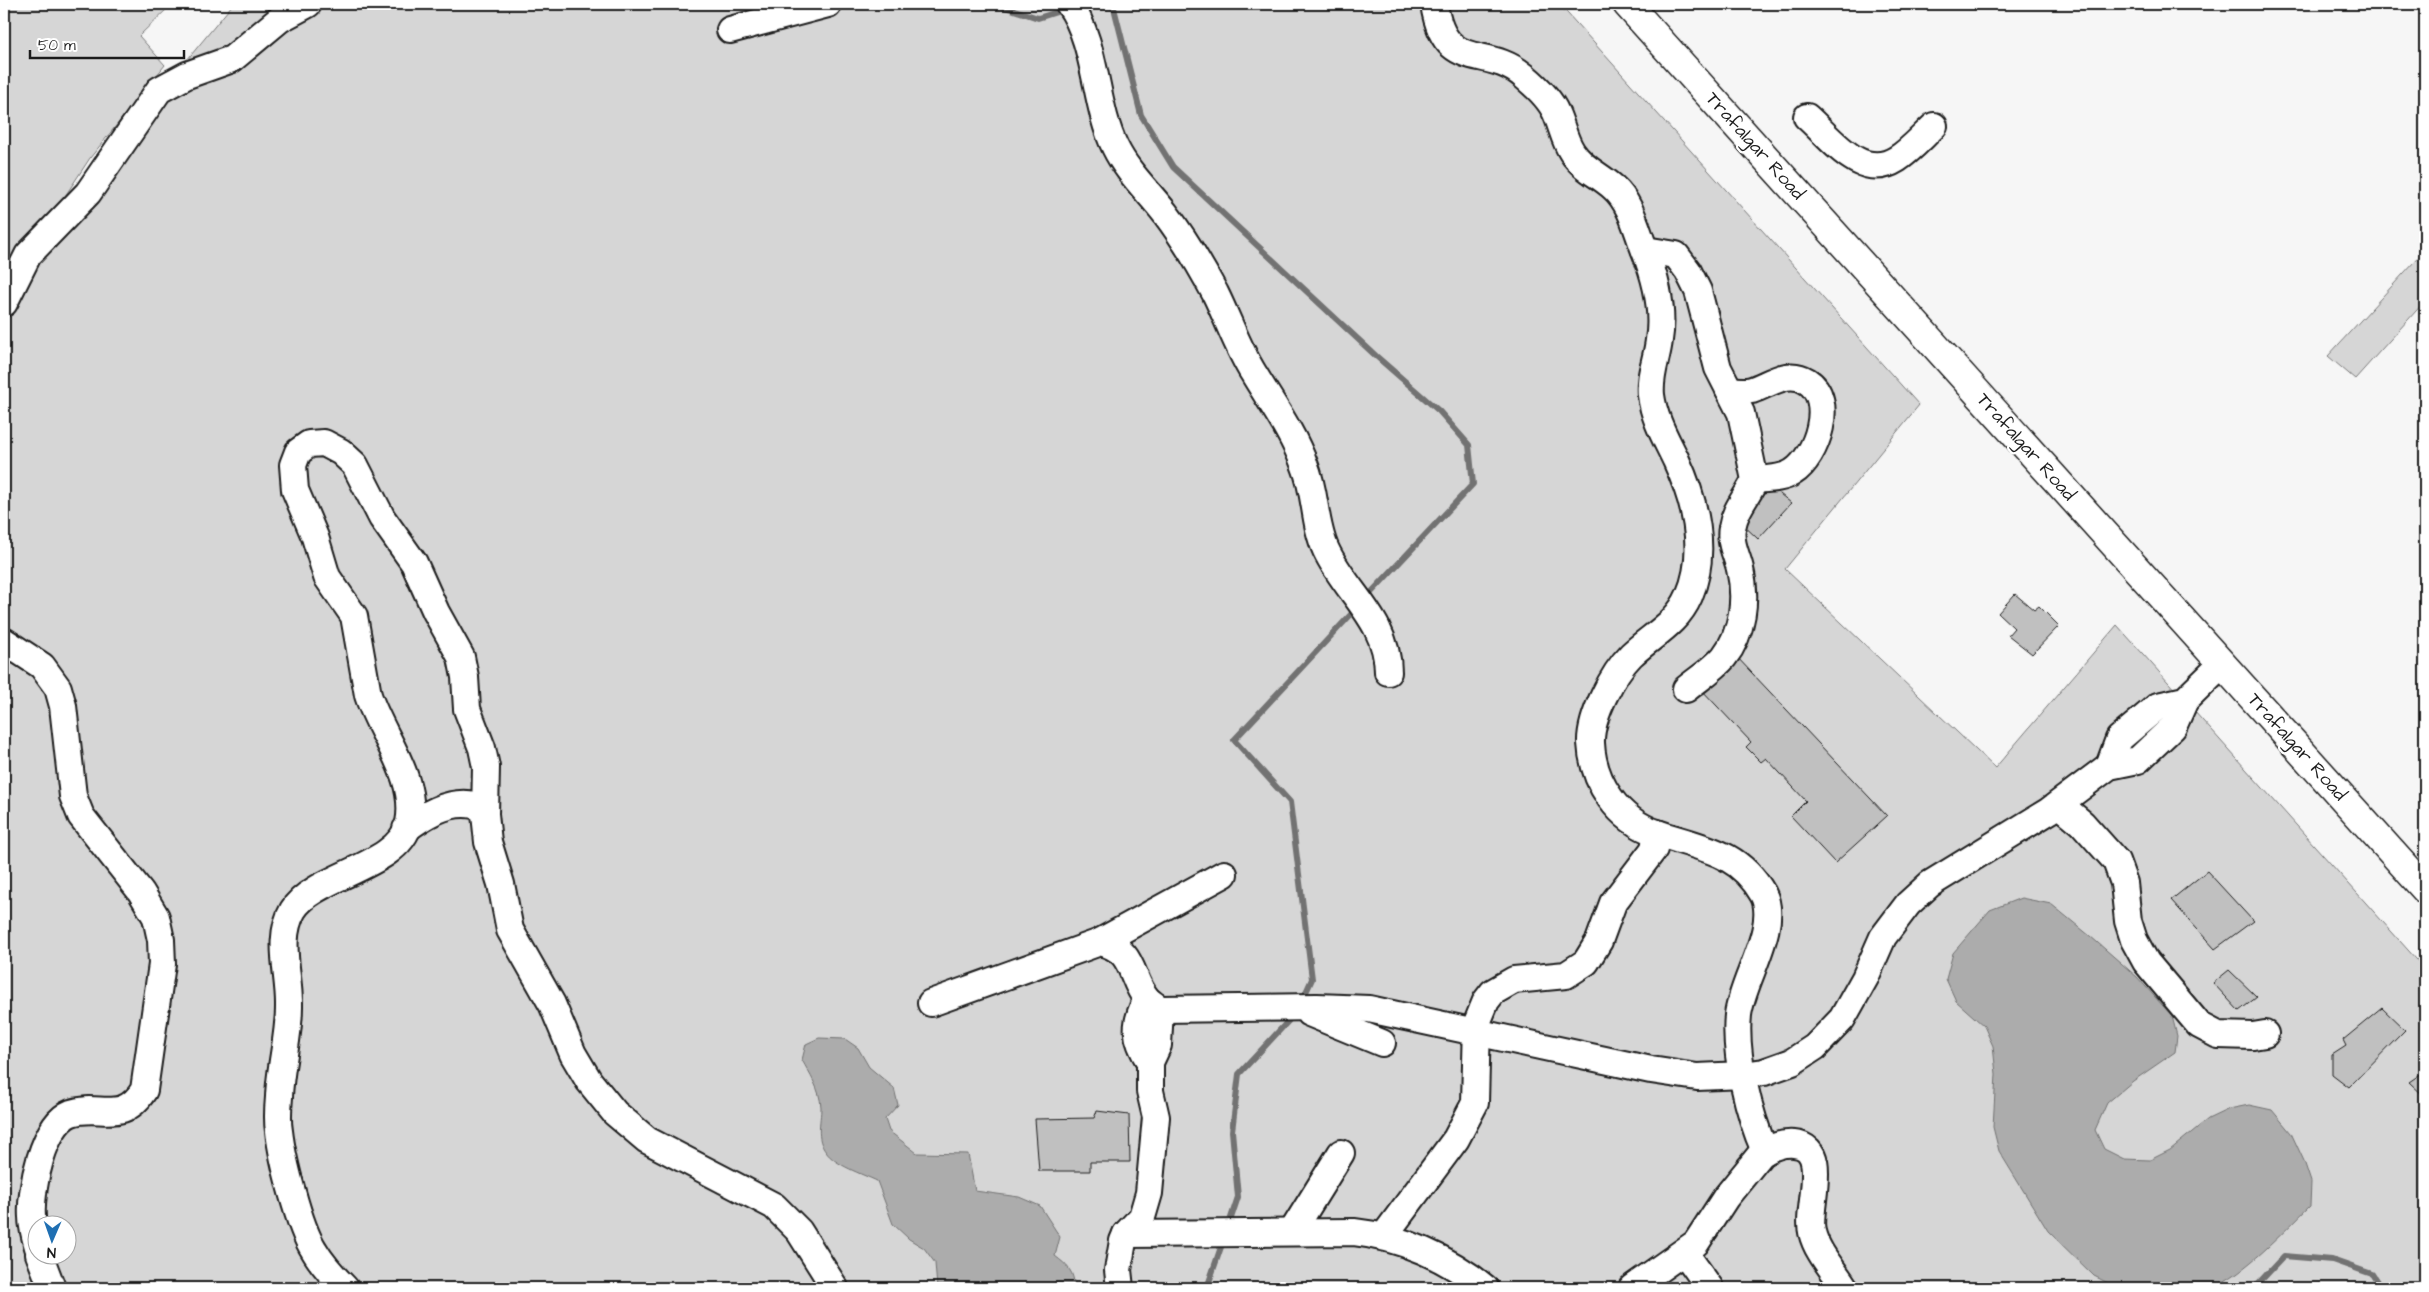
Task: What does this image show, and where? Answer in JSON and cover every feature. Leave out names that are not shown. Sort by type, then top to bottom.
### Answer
[{"type":"main road","name":"Trafalgar Road","points":[[1627,4],[2425,888]]},
{"type":"lane","points":[[4,303],[28,255],[88,193],[159,90],[187,75],[232,59],[280,18],[308,4]]},
{"type":"lane","points":[[730,30],[828,4]]},
{"type":"lane","points":[[1069,4],[1083,35],[1114,146],[1130,171],[1185,240],[1215,294],[1247,362],[1280,414],[1309,476],[1324,546],[1381,635],[1388,658],[1388,672]]},
{"type":"lane","points":[[1434,4],[1439,25],[1448,43],[1467,54],[1512,68],[1524,75],[1550,102],[1572,152],[1587,169],[1620,195],[1645,250],[1661,305],[1659,341],[1652,371],[1653,405],[1659,426],[1690,495],[1697,528],[1697,562],[1691,590],[1677,617],[1631,655],[1617,675],[1598,711],[1591,744],[1598,777],[1611,802],[1630,818],[1657,833],[1700,845],[1734,861],[1764,897],[1767,908],[1765,928],[1744,986],[1738,1011],[1738,1040],[1743,1076],[1753,1122],[1765,1152]]},
{"type":"lane","points":[[1807,117],[1844,152],[1863,164],[1882,166],[1908,151],[1934,126]]},
{"type":"lane","points":[[1645,250],[1676,255],[1688,271],[1698,291],[1718,368],[1741,412],[1756,480],[1737,510],[1731,529],[1732,548],[1740,568],[1742,589],[1743,611],[1736,635],[1724,657],[1686,689]]},
{"type":"lane","points":[[1729,390],[1744,391],[1778,378],[1794,377],[1806,381],[1816,389],[1820,399],[1821,424],[1811,451],[1803,462],[1792,473],[1756,480]]},
{"type":"lane","points":[[345,1288],[321,1260],[306,1235],[291,1184],[279,1132],[279,1094],[289,1010],[286,932],[294,909],[300,902],[315,891],[388,850],[401,838],[406,830],[410,806],[406,780],[388,738],[372,708],[356,623],[350,609],[327,577],[315,537],[295,490],[292,465],[298,452],[309,444],[324,444],[341,452],[354,465],[382,518],[414,563],[436,612],[461,657],[465,677],[467,709],[482,748],[486,767],[486,810],[490,852],[499,878],[510,930],[552,1004],[579,1065],[597,1093],[615,1113],[647,1140],[774,1206],[799,1231],[835,1288]]},
{"type":"lane","points":[[4,641],[42,666],[58,688],[63,706],[72,796],[88,826],[153,909],[162,951],[144,1090],[134,1101],[121,1109],[106,1112],[86,1110],[70,1114],[54,1128],[39,1166],[32,1199],[32,1214]]},
{"type":"lane","points":[[1120,1288],[1118,1270],[1126,1234],[1142,1217],[1149,1193],[1156,1117],[1150,1091],[1150,1062],[1139,1046],[1137,1018],[1153,1004],[1369,1009],[1651,1070],[1697,1077],[1743,1076],[1764,1072],[1792,1062],[1815,1047],[1842,1019],[1865,978],[1883,937],[1908,904],[1930,884],[2009,837],[2059,804],[2109,766],[2138,760],[2173,727],[2185,700],[2222,664]]},
{"type":"lane","points":[[406,830],[451,805],[467,803],[486,810]]},
{"type":"lane","points":[[2059,804],[2082,823],[2116,861],[2124,883],[2128,921],[2134,940],[2146,962],[2199,1025],[2218,1035],[2253,1036],[2264,1034]]},
{"type":"lane","points":[[1384,1236],[1456,1139],[1474,1102],[1476,1023],[1486,1001],[1503,985],[1526,978],[1566,975],[1586,962],[1599,941],[1613,903],[1654,849],[1657,833]]},
{"type":"lane","points":[[931,1003],[1100,942],[1224,874]]},
{"type":"lane","points":[[1100,942],[1114,945],[1131,965],[1153,1004]]},
{"type":"lane","points":[[1297,1008],[1382,1043]]},
{"type":"lane","points":[[1632,1288],[1696,1244],[1726,1197],[1752,1164],[1765,1152],[1777,1146],[1798,1144],[1804,1146],[1814,1159],[1816,1176],[1810,1210],[1812,1232],[1820,1252],[1845,1288]]},
{"type":"lane","points":[[1292,1232],[1341,1153]]},
{"type":"lane","points":[[1126,1234],[1354,1232],[1384,1236],[1434,1254],[1486,1288]]},
{"type":"lane","points":[[1685,1253],[1710,1288]]},
{"type":"lane","points":[[44,1264],[52,1288]]},
{"type":"shaded area","points":[[4,4],[172,4],[139,36],[165,65],[90,158],[25,257],[233,4],[1559,4],[1919,405],[1785,569],[1995,768],[2117,625],[2425,969],[2425,1288],[4,1288]]},
{"type":"shaded area","points":[[2425,250],[2425,301],[2355,379],[2328,356]]},
{"type":"shaded area","points":[[2021,898],[2051,904],[2137,977],[2172,1016],[2177,1036],[2175,1052],[2133,1081],[2107,1103],[2095,1130],[2104,1149],[2124,1159],[2150,1160],[2170,1150],[2208,1119],[2229,1109],[2249,1105],[2272,1110],[2291,1133],[2311,1182],[2310,1206],[2263,1252],[2224,1282],[2211,1288],[2118,1288],[2094,1276],[2048,1231],[1999,1151],[1993,1127],[1996,1074],[1993,1046],[1984,1026],[1956,1001],[1946,979],[1953,953],[1990,910]]},
{"type":"shaded area","points":[[819,1038],[845,1039],[858,1048],[869,1067],[894,1088],[898,1105],[885,1119],[889,1131],[917,1153],[968,1154],[975,1191],[1019,1197],[1040,1206],[1060,1237],[1055,1256],[1072,1273],[1074,1288],[937,1288],[935,1263],[924,1248],[909,1239],[893,1224],[877,1181],[836,1161],[830,1157],[823,1147],[819,1130],[821,1107],[819,1094],[802,1060],[806,1044]]},
{"type":"building","points":[[1769,485],[1791,503],[1758,539],[1738,520]]},
{"type":"building","points":[[2015,594],[2034,610],[2039,606],[2059,626],[2032,654],[2008,635],[2014,628],[1998,613]]},
{"type":"building","points":[[1735,655],[1887,816],[1835,863],[1791,816],[1806,801],[1766,758],[1761,762],[1746,747],[1751,742],[1700,688]]},
{"type":"building","points":[[2207,871],[2253,921],[2215,949],[2171,900]]},
{"type":"building","points":[[2229,970],[2257,997],[2239,1011],[2213,983]]},
{"type":"building","points":[[2382,1008],[2405,1030],[2349,1087],[2332,1074],[2332,1055],[2346,1046],[2343,1040]]},
{"type":"building","points":[[2425,1071],[2425,1097],[2409,1082]]},
{"type":"building","points":[[1097,1111],[1129,1115],[1130,1162],[1090,1162],[1090,1171],[1039,1171],[1035,1119],[1094,1118]]},
{"type":"waterway","points":[[996,4],[1038,18],[1066,9]]},
{"type":"waterway","points":[[1113,4],[1141,115],[1173,167],[1376,356],[1439,411],[1469,445],[1473,484],[1367,597]]},
{"type":"waterway","points":[[1302,1001],[1312,979],[1290,802],[1234,740],[1356,609]]},
{"type":"waterway","points":[[1228,1227],[1238,1197],[1232,1131],[1239,1074],[1292,1017]]},
{"type":"waterway","points":[[1207,1288],[1222,1244]]},
{"type":"waterway","points":[[2254,1288],[2284,1256],[2332,1260],[2372,1274],[2381,1288]]}]
